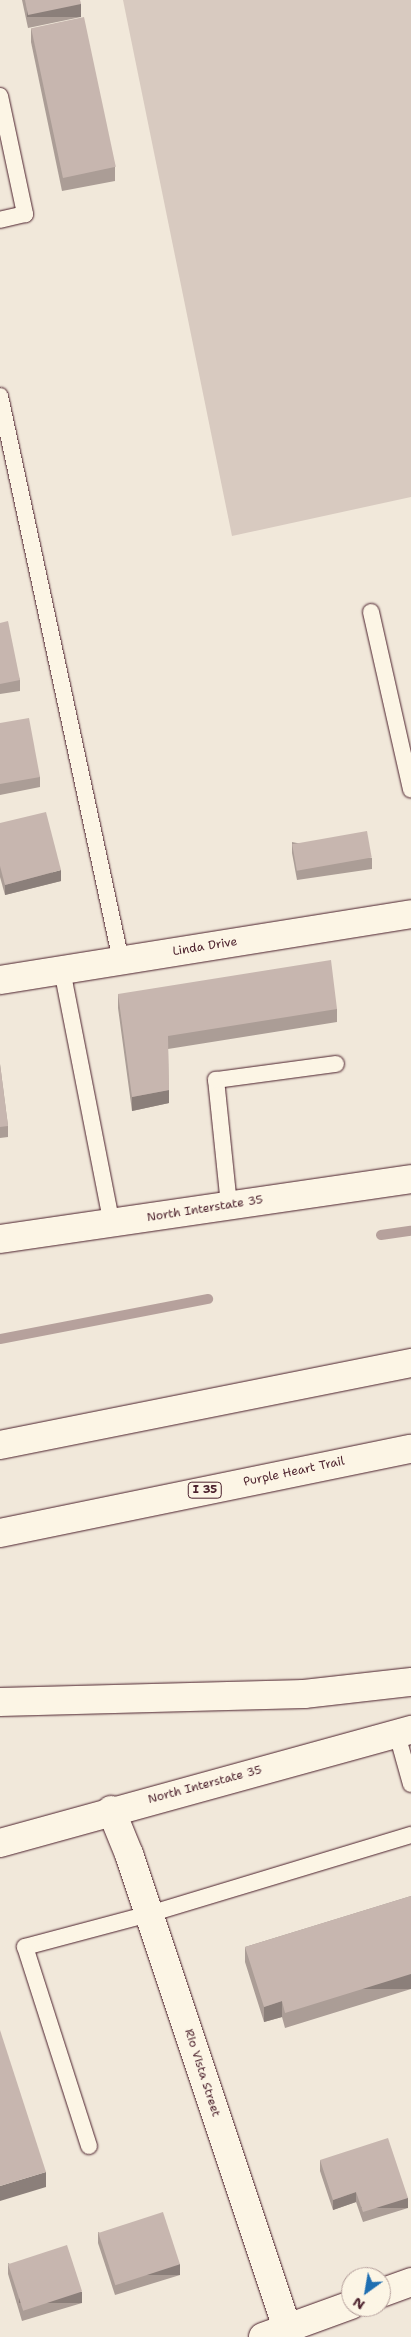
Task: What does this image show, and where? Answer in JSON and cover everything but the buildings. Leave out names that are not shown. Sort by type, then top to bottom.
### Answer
[{"type":"main road","name":"Linda Drive","points":[[0,980],[411,914]]},
{"type":"main road","name":"North Interstate 35","points":[[0,1239],[411,1180]]},
{"type":"main road","points":[[0,1445],[411,1363]]},
{"type":"main road","name":"Purple Heart Trail","points":[[0,1533],[411,1448]]},
{"type":"main road","points":[[0,1702],[304,1694],[411,1682]]},
{"type":"main road","name":"North Interstate 35","points":[[0,1843],[111,1810],[404,1732]]},
{"type":"main road","name":"Rio Vista Street","points":[[111,1810],[149,1914],[280,2335]]},
{"type":"main road","points":[[391,2289],[411,2282]]},
{"type":"main road","points":[[280,2335],[341,2309]]},
{"type":"lane","points":[[0,96],[24,214],[0,220]]},
{"type":"lane","points":[[0,396],[120,961]]},
{"type":"lane","points":[[371,612],[411,790]]},
{"type":"lane","points":[[62,970],[112,1224]]},
{"type":"lane","points":[[229,1205],[216,1080],[336,1064]]},
{"type":"lane","points":[[404,1732],[411,1784]]},
{"type":"lane","points":[[89,2146],[25,1947],[149,1914],[411,1835]]},
{"type":"shaded area","points":[[123,0],[411,0],[411,497],[232,536]]},
{"type":"waterway","points":[[381,1235],[411,1231]]},
{"type":"waterway","points":[[0,1339],[208,1299]]}]
